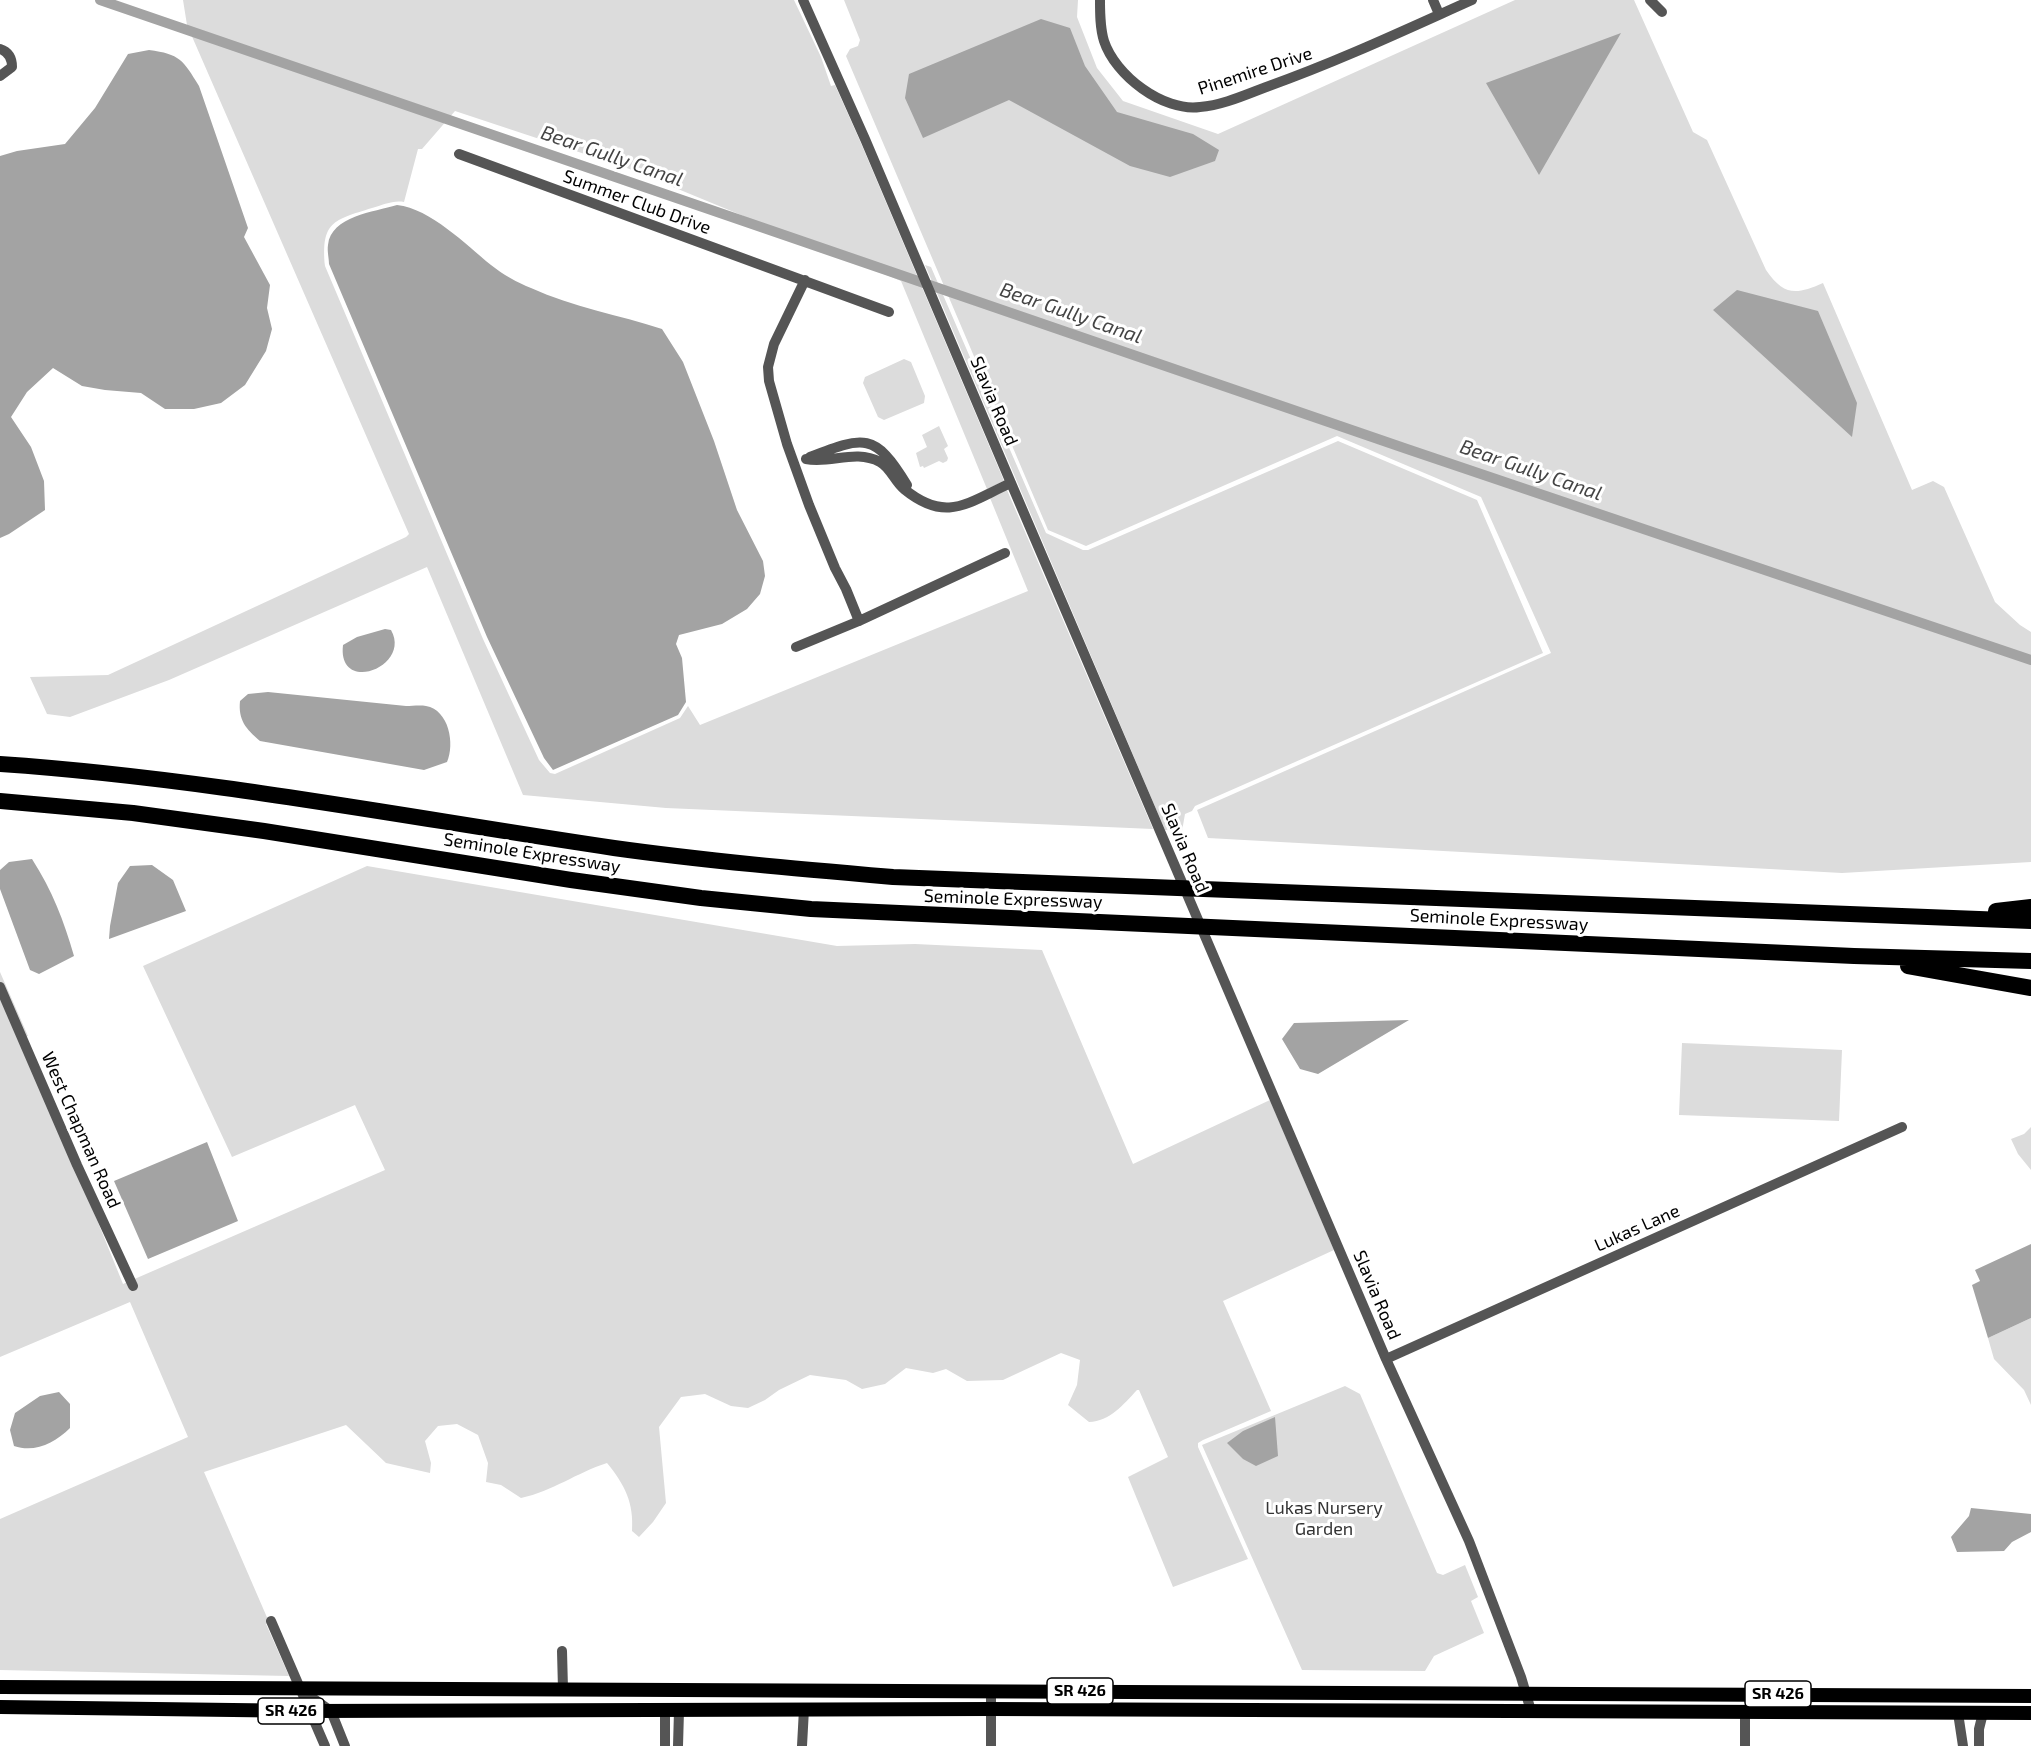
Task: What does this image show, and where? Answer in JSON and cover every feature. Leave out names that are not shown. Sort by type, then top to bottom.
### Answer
[{"type":"highway","name":"Seminole Expressway","points":[[0,764],[85,770],[184,782],[615,848],[727,862],[893,877],[2031,921]]},
{"type":"highway","name":"Seminole Expressway","points":[[0,801],[157,816],[701,898],[811,909],[2031,962]]},
{"type":"highway","points":[[1943,918],[2031,907]]},
{"type":"highway","points":[[1854,956],[2031,988]]},
{"type":"main road","name":"SR 426","points":[[0,1687],[2031,1696]]},
{"type":"main road","points":[[1816,1712],[1845,1703],[1858,1695]]},
{"type":"main road","name":"SR 426","points":[[0,1707],[310,1711],[990,1709],[2031,1713]]},
{"type":"street","name":"Slavia Road","points":[[803,0],[1386,1359],[1469,1541],[1531,1711]]},
{"type":"street","name":"Pinemire Drive","points":[[1100,0],[1100,23],[1104,42],[1114,61],[1127,75],[1167,104],[1197,108],[1222,103],[1315,70],[1472,0]]},
{"type":"street","points":[[1433,0],[1439,14]]},
{"type":"street","points":[[1650,0],[1662,12]]},
{"type":"street","points":[[0,49],[12,58],[12,67],[0,76]]},
{"type":"street","name":"Summer Club Drive","points":[[459,154],[889,312]]},
{"type":"street","points":[[805,280],[774,344],[768,367],[769,381],[787,444],[809,506],[859,621]]},
{"type":"street","points":[[795,464],[806,459],[816,461],[852,455],[868,458],[882,463],[902,488],[913,496],[934,507],[945,509],[965,505],[1011,483]]},
{"type":"street","points":[[796,647],[859,621],[1005,553]]},
{"type":"street","name":"West Chapman Road","points":[[0,987],[77,1165],[133,1286]]},
{"type":"street","name":"Lukas Lane","points":[[1386,1359],[1902,1127]]},
{"type":"street","points":[[271,1621],[325,1746]]},
{"type":"street","points":[[562,1651],[563,1689]]},
{"type":"street","points":[[300,1688],[331,1711],[345,1746]]},
{"type":"street","points":[[991,1691],[991,1746]]},
{"type":"street","points":[[802,1746],[804,1709]]},
{"type":"street","points":[[664,1746],[665,1711]]},
{"type":"street","points":[[678,1746],[680,1711]]},
{"type":"street","points":[[1745,1712],[1745,1746]]},
{"type":"street","points":[[1959,1713],[1963,1746]]},
{"type":"street","points":[[1979,1746],[1979,1729],[1983,1713]]},
{"type":"green space","points":[[183,0],[794,0],[821,57],[831,86],[835,85],[860,141],[1004,481],[987,489],[901,281],[627,168],[455,111],[422,149],[418,149],[404,202],[392,202],[339,220],[328,231],[324,251],[325,266],[483,639],[539,760],[550,773],[555,774],[680,718],[688,706],[700,725],[1028,591],[990,498],[1007,490],[1153,829],[666,808],[523,795],[427,567],[169,680],[70,717],[47,714],[30,677],[108,675],[409,534],[187,25]]},
{"type":"green space","points":[[844,0],[1078,0],[1077,17],[1097,68],[1123,101],[1218,134],[1515,0],[1634,0],[1693,132],[1707,140],[1766,270],[1779,285],[1791,291],[1805,290],[1823,283],[1912,490],[1933,481],[1944,487],[1995,602],[2031,632],[2031,862],[1842,873],[1208,838],[1197,810],[1551,653],[1481,497],[1337,436],[1086,546],[1048,530],[846,56],[850,49],[858,46],[860,40]]},
{"type":"green space","points":[[925,265],[931,267],[1046,533],[1083,550],[1088,550],[1338,441],[1477,500],[1543,653],[1195,806],[1192,811],[1185,814],[1182,831],[1165,830]]},
{"type":"green space","points":[[904,359],[911,362],[925,396],[924,403],[884,420],[878,417],[863,383],[865,377]]},
{"type":"green space","points":[[939,426],[948,446],[944,449],[947,461],[943,463],[939,461],[924,468],[920,467],[916,453],[927,447],[922,435]]},
{"type":"green space","points":[[367,866],[837,946],[915,944],[1042,950],[1133,1164],[1270,1100],[1334,1250],[1223,1301],[1271,1411],[1203,1440],[1198,1443],[1198,1447],[1248,1559],[1173,1587],[1128,1477],[1168,1457],[1139,1390],[1116,1411],[1097,1421],[1089,1422],[1068,1405],[1077,1385],[1080,1360],[1061,1353],[1003,1380],[967,1381],[946,1369],[933,1373],[906,1368],[885,1384],[862,1389],[846,1380],[810,1375],[748,1408],[731,1406],[705,1394],[681,1397],[659,1427],[666,1503],[639,1537],[632,1531],[630,1503],[627,1495],[607,1463],[544,1491],[521,1498],[501,1485],[486,1482],[488,1463],[478,1435],[457,1424],[438,1426],[425,1441],[431,1463],[430,1473],[386,1463],[346,1425],[204,1472],[269,1622],[266,1624],[289,1676],[0,1670],[0,1519],[188,1437],[130,1302],[0,1357],[0,972],[28,1036],[18,1040],[123,1284],[385,1170],[355,1105],[232,1157],[143,966]]},
{"type":"green space","points":[[1682,1043],[1842,1050],[1839,1121],[1679,1115]]},
{"type":"green space","points":[[2031,1127],[2031,1170],[2018,1154],[2011,1139],[2024,1134]]},
{"type":"green space","points":[[2031,1318],[2031,1405],[2024,1390],[1994,1359],[1988,1338]]},
{"type":"green space","name":"Lukas Nursery Garden","points":[[1345,1386],[1360,1394],[1437,1573],[1443,1575],[1465,1565],[1478,1597],[1471,1601],[1484,1633],[1434,1656],[1425,1671],[1302,1670],[1202,1445]]},
{"type":"shaded area","points":[[1041,19],[1070,28],[1085,66],[1117,112],[1193,134],[1219,150],[1215,161],[1170,177],[1130,166],[1009,100],[923,138],[905,98],[909,74]]},
{"type":"shaded area","points":[[1621,33],[1539,175],[1486,83]]},
{"type":"shaded area","points":[[149,50],[168,54],[180,60],[199,86],[248,228],[244,237],[270,285],[267,308],[272,329],[266,351],[245,385],[221,403],[194,409],[165,409],[141,393],[82,386],[53,368],[27,392],[11,417],[31,447],[44,481],[45,510],[0,538],[0,156],[17,151],[65,144],[95,108],[128,54]]},
{"type":"shaded area","points":[[397,205],[410,208],[435,220],[495,268],[521,284],[547,295],[662,329],[683,362],[714,441],[737,510],[763,561],[765,576],[760,594],[747,609],[722,624],[679,635],[676,644],[682,658],[686,702],[678,715],[553,770],[544,758],[487,637],[329,264],[328,245],[331,235],[345,221]]},
{"type":"shaded area","points":[[1737,290],[1818,311],[1857,403],[1852,437],[1713,310]]},
{"type":"shaded area","points":[[385,629],[391,630],[395,643],[392,655],[373,670],[361,672],[351,669],[344,660],[343,645],[357,637]]},
{"type":"shaded area","points":[[268,692],[424,706],[434,709],[445,721],[450,737],[447,762],[424,770],[260,741],[244,724],[240,714],[240,701],[248,694]]},
{"type":"shaded area","points":[[32,859],[57,906],[74,956],[39,974],[30,970],[0,889],[0,870],[9,862]]},
{"type":"shaded area","points":[[152,865],[173,880],[186,911],[109,939],[118,883],[130,866]]},
{"type":"shaded area","points":[[1409,1020],[1318,1074],[1300,1069],[1282,1039],[1294,1023]]},
{"type":"shaded area","points":[[207,1142],[238,1221],[148,1259],[114,1181]]},
{"type":"shaded area","points":[[2031,1244],[2031,1318],[1988,1338],[1972,1285],[1980,1281],[1975,1270]]},
{"type":"shaded area","points":[[59,1392],[70,1404],[70,1428],[58,1438],[44,1445],[30,1448],[14,1446],[10,1430],[15,1413],[40,1396]]},
{"type":"shaded area","points":[[1275,1417],[1278,1456],[1256,1466],[1243,1459],[1227,1443],[1243,1431]]},
{"type":"shaded area","points":[[1971,1508],[2031,1514],[2031,1532],[2012,1542],[2004,1551],[1957,1552],[1951,1537],[1969,1516]]},
{"type":"waterway","name":"Bear Gully Canal","points":[[100,0],[1407,449],[2031,660]]}]
